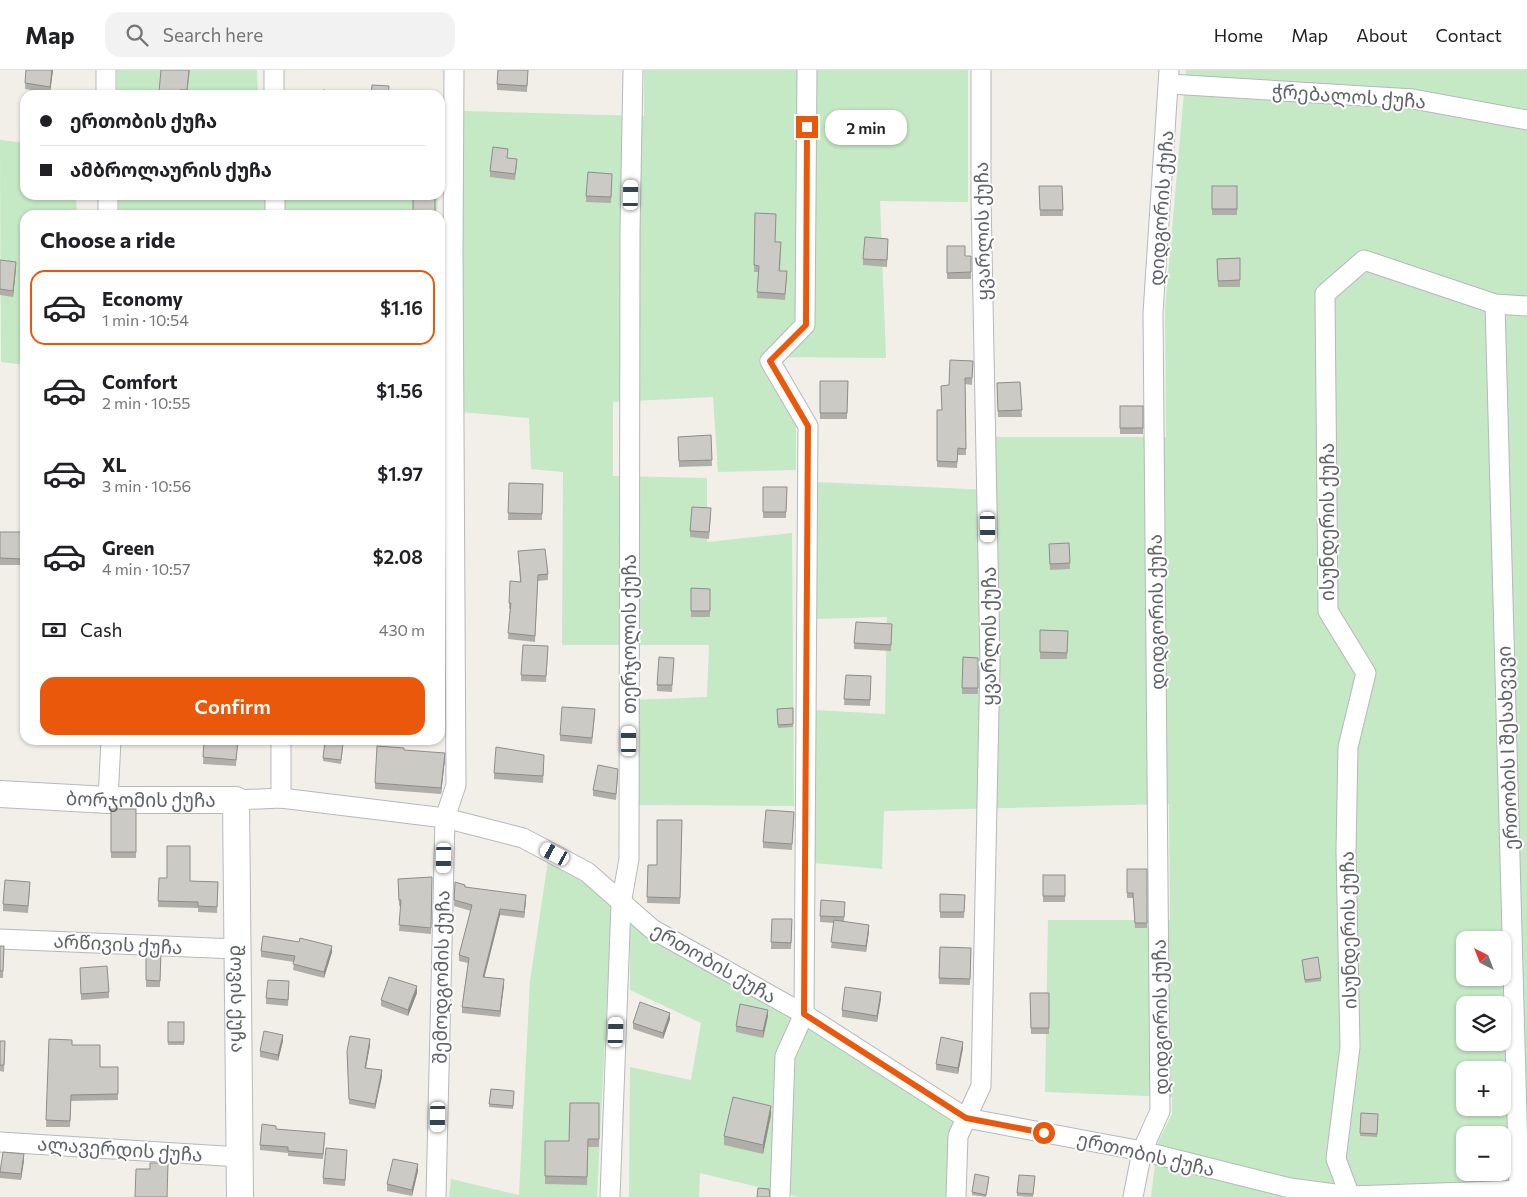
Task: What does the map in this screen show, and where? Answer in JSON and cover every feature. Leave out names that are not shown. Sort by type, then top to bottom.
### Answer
[{"type":"street","points":[[106,70],[106,90]]},
{"type":"street","points":[[274,70],[274,90]]},
{"type":"street","name":"შემოდგომის ქუჩა","points":[[436,1197],[445,818],[456,785],[452,254],[454,70]]},
{"type":"street","name":"თერჯოლის ქუჩა","points":[[610,1197],[621,904],[629,859],[630,251],[633,70]]},
{"type":"street","points":[[780,1197],[785,1056],[804,1014],[808,426],[770,361],[806,325],[807,70]]},
{"type":"street","name":"ყვარლის ქუჩა","points":[[956,1197],[958,1136],[981,1086],[990,662],[981,70]]},
{"type":"street","name":"ჭრებალოს ქუჩა","points":[[1169,77],[1413,99],[1527,120]]},
{"type":"street","name":"დიდგორის ქუჩა","points":[[1133,1197],[1142,1151],[1160,1111],[1153,313],[1169,77]]},
{"type":"street","name":"ისუნდერის ქუჩა","points":[[1350,1196],[1336,1159],[1350,1047],[1346,850],[1348,747],[1366,673],[1328,611],[1325,294],[1364,260],[1495,304],[1527,306]]},
{"type":"street","name":"ერთობის I შესახვევი","points":[[1495,304],[1523,1191]]},
{"type":"street","points":[[108,800],[111,745]]},
{"type":"street","points":[[281,745],[281,798]]},
{"type":"street","name":"ბორჯომის ქუჩა","points":[[0,794],[108,800],[281,798]]},
{"type":"street","name":"ერთობის ქუჩა","points":[[281,798],[445,818],[524,838],[587,872],[621,904],[652,929],[804,1014],[966,1118],[1142,1151],[1290,1193],[1350,1196],[1464,1195],[1523,1191]]},
{"type":"street","name":"შოვის ქუჩა","points":[[236,800],[236,949],[240,1197]]},
{"type":"street","name":"არწივის ქუჩა","points":[[0,938],[236,949]]},
{"type":"street","name":"ალავერდის ქუჩა","points":[[0,1142],[240,1157]]},
{"type":"green space","points":[[117,70],[257,70],[258,90],[117,90]]},
{"type":"green space","points":[[644,70],[968,70],[968,202],[880,201],[886,358],[761,357],[796,424],[796,470],[718,472],[713,397],[613,402],[613,476],[707,478],[707,542],[792,533],[794,806],[634,805],[634,700],[707,697],[709,645],[562,645],[563,472],[531,469],[529,418],[460,412],[459,247],[464,111],[644,116]]},
{"type":"green space","points":[[1186,70],[1527,70],[1527,1197],[1151,1197],[1158,1142],[1172,1114],[1172,1097],[1045,1092],[1048,920],[1170,920],[1169,804],[884,811],[882,869],[815,863],[815,710],[885,714],[887,617],[813,619],[816,482],[990,490],[990,437],[1166,437],[1165,309]]},
{"type":"green space","points":[[0,140],[20,142],[20,200],[76,200],[77,210],[20,210],[20,364],[1,362]]},
{"type":"green space","points":[[119,200],[438,200],[437,210],[119,210]]},
{"type":"green space","points":[[548,861],[612,896],[597,1197],[449,1197],[451,1179],[519,1195],[530,981]]},
{"type":"green space","points":[[630,912],[955,1111],[950,1197],[799,1197],[700,1173],[699,1197],[629,1197],[630,1067],[691,1080],[701,1023],[630,990]]},
{"type":"building","points":[[26,70],[52,70],[50,87],[25,83]]},
{"type":"building","points":[[161,70],[189,70],[187,90],[159,90]]},
{"type":"building","points":[[498,70],[528,70],[527,86],[497,84]]},
{"type":"building","points":[[372,85],[389,86],[389,90],[372,90]]},
{"type":"building","points":[[493,147],[508,149],[507,158],[517,159],[515,174],[490,171]]},
{"type":"building","points":[[588,172],[612,174],[611,197],[586,196]]},
{"type":"building","points":[[1039,186],[1062,186],[1063,210],[1040,210]]},
{"type":"building","points":[[1212,186],[1237,186],[1237,209],[1212,209]]},
{"type":"building","points":[[413,200],[435,200],[435,210],[413,210]]},
{"type":"building","points":[[755,213],[776,214],[775,242],[781,242],[779,271],[787,271],[785,294],[757,292],[759,266],[754,265]]},
{"type":"building","points":[[865,237],[888,239],[887,260],[863,259]]},
{"type":"building","points":[[947,246],[965,246],[965,256],[971,256],[971,272],[947,273]]},
{"type":"building","points":[[1240,258],[1240,280],[1218,281],[1217,259]]},
{"type":"building","points":[[0,260],[16,262],[13,291],[0,289]]},
{"type":"building","points":[[950,360],[973,361],[972,378],[965,378],[966,449],[958,448],[957,462],[937,461],[937,410],[942,410],[941,386],[949,385]]},
{"type":"building","points":[[820,381],[848,381],[847,413],[820,413]]},
{"type":"building","points":[[1020,382],[1022,410],[998,411],[997,383]]},
{"type":"building","points":[[1120,406],[1143,406],[1143,428],[1120,428]]},
{"type":"building","points":[[711,435],[712,460],[679,461],[678,437]]},
{"type":"building","points":[[509,483],[543,484],[542,514],[508,513]]},
{"type":"building","points":[[763,487],[787,487],[786,512],[763,512]]},
{"type":"building","points":[[692,507],[711,508],[709,532],[690,531]]},
{"type":"building","points":[[0,532],[20,532],[20,559],[0,558]]},
{"type":"building","points":[[1069,543],[1070,563],[1050,564],[1049,544]]},
{"type":"building","points":[[545,549],[548,574],[538,575],[535,636],[508,633],[511,603],[509,603],[510,581],[521,582],[518,551]]},
{"type":"building","points":[[691,588],[710,589],[710,611],[691,611]]},
{"type":"building","points":[[856,622],[892,624],[891,645],[854,643]]},
{"type":"building","points":[[1040,630],[1068,631],[1067,653],[1040,652]]},
{"type":"building","points":[[523,645],[548,646],[546,676],[521,675]]},
{"type":"building","points":[[659,657],[674,658],[672,685],[657,685]]},
{"type":"building","points":[[963,657],[978,658],[978,688],[962,688]]},
{"type":"building","points":[[846,675],[871,676],[870,700],[844,699]]},
{"type":"building","points":[[562,707],[595,709],[592,738],[560,735]]},
{"type":"building","points":[[793,708],[793,724],[778,725],[777,709]]},
{"type":"building","points":[[204,745],[238,745],[236,760],[203,757]]},
{"type":"building","points":[[325,745],[343,745],[341,760],[323,758]]},
{"type":"building","points":[[377,746],[445,753],[441,788],[375,783]]},
{"type":"building","points":[[496,747],[544,755],[543,776],[494,773]]},
{"type":"building","points":[[598,765],[618,769],[616,794],[593,790]]},
{"type":"building","points":[[111,809],[136,809],[136,852],[111,852]]},
{"type":"building","points":[[766,810],[794,812],[792,844],[763,842]]},
{"type":"building","points":[[657,820],[682,820],[680,898],[647,897],[648,865],[657,865]]},
{"type":"building","points":[[167,846],[190,846],[190,881],[218,882],[217,907],[198,906],[198,902],[158,901],[159,878],[167,878]]},
{"type":"building","points":[[1127,869],[1147,869],[1147,923],[1135,923],[1133,893],[1127,893]]},
{"type":"building","points":[[1043,875],[1065,875],[1065,896],[1043,896]]},
{"type":"building","points":[[432,877],[431,928],[399,925],[401,900],[399,900],[398,879]]},
{"type":"building","points":[[5,880],[30,882],[28,906],[3,904]]},
{"type":"building","points":[[455,882],[465,885],[465,887],[526,895],[524,912],[500,909],[483,977],[504,979],[500,1011],[462,1007],[469,958],[459,955],[472,905],[454,900]]},
{"type":"building","points":[[940,894],[965,895],[964,912],[940,912]]},
{"type":"building","points":[[821,900],[845,902],[844,917],[820,916]]},
{"type":"building","points":[[772,919],[792,919],[791,943],[771,942]]},
{"type":"building","points":[[834,920],[869,925],[866,946],[831,942]]},
{"type":"building","points":[[263,936],[299,942],[300,938],[332,946],[324,972],[293,964],[295,956],[261,951]]},
{"type":"building","points":[[0,946],[4,946],[3,971],[0,971]]},
{"type":"building","points":[[940,947],[971,948],[970,979],[939,978]]},
{"type":"building","points":[[146,951],[161,952],[160,981],[146,980]]},
{"type":"building","points":[[1318,957],[1321,978],[1305,980],[1302,960]]},
{"type":"building","points":[[107,966],[109,992],[81,994],[80,968]]},
{"type":"building","points":[[389,977],[417,986],[408,1010],[381,1000]]},
{"type":"building","points":[[268,980],[289,981],[288,1000],[266,998]]},
{"type":"building","points":[[845,987],[881,992],[877,1016],[842,1010]]},
{"type":"building","points":[[1030,993],[1049,993],[1049,1028],[1031,1028]]},
{"type":"building","points":[[640,1002],[670,1013],[663,1033],[633,1023]]},
{"type":"building","points":[[740,1004],[768,1010],[763,1031],[736,1026]]},
{"type":"building","points":[[168,1022],[184,1022],[184,1042],[168,1042]]},
{"type":"building","points":[[264,1031],[283,1035],[278,1055],[260,1051]]},
{"type":"building","points":[[350,1036],[370,1039],[365,1068],[382,1070],[375,1104],[349,1099],[347,1051]]},
{"type":"building","points":[[941,1037],[963,1042],[958,1068],[936,1064]]},
{"type":"building","points":[[49,1039],[72,1040],[72,1045],[100,1045],[100,1067],[118,1067],[118,1094],[71,1095],[70,1121],[46,1120]]},
{"type":"building","points":[[0,1041],[5,1041],[4,1065],[0,1065]]},
{"type":"building","points":[[491,1089],[514,1091],[513,1106],[489,1104]]},
{"type":"building","points":[[733,1097],[771,1106],[763,1145],[724,1136]]},
{"type":"building","points":[[570,1103],[599,1103],[599,1139],[588,1139],[587,1177],[545,1176],[545,1141],[569,1141]]},
{"type":"building","points":[[1361,1113],[1378,1114],[1377,1134],[1360,1133]]},
{"type":"building","points":[[262,1124],[276,1126],[276,1129],[325,1133],[323,1154],[288,1151],[288,1147],[260,1145]]},
{"type":"building","points":[[326,1148],[347,1150],[345,1180],[323,1178]]},
{"type":"building","points":[[3,1152],[24,1154],[21,1174],[0,1172]]},
{"type":"building","points":[[393,1159],[418,1164],[412,1190],[387,1184]]},
{"type":"building","points":[[150,1163],[168,1163],[167,1197],[135,1197],[136,1169],[150,1169]]},
{"type":"building","points":[[975,1174],[989,1177],[986,1195],[972,1192]]},
{"type":"building","points":[[1019,1175],[1035,1176],[1033,1194],[1017,1193]]},
{"type":"building","points":[[758,1188],[769,1189],[770,1197],[757,1197]]},
{"type":"route","points":[[807,127],[806,325],[770,361],[808,426],[804,1014],[966,1118],[1044,1133]]}]
